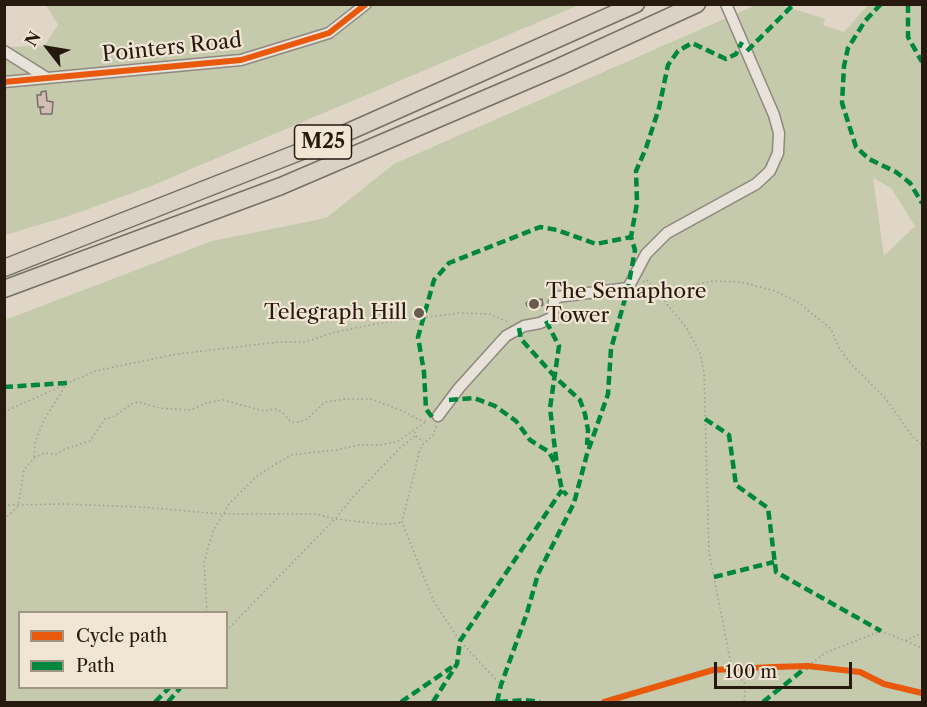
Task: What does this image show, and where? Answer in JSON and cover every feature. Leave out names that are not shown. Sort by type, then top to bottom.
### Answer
[{"type":"highway","name":"M25","points":[[4,268],[330,140],[636,4]]},
{"type":"highway","name":"M25","points":[[4,289],[281,186],[548,72],[697,4]]},
{"type":"street","name":"Pointers Road","points":[[4,82],[241,60],[329,33],[366,4]]},
{"type":"street","points":[[433,418],[506,336],[519,328],[553,317],[554,300],[557,297],[628,288],[646,254],[667,233],[756,184],[770,171],[778,153],[779,133],[774,115],[728,8]]},
{"type":"street","points":[[4,51],[46,78]]},
{"type":"path","points":[[628,288],[647,280],[686,327],[700,353],[704,373],[709,552],[732,669],[746,685],[744,702]]},
{"type":"path","points":[[658,295],[682,287],[714,281],[741,282],[775,291],[798,302],[831,329],[839,348],[851,364],[885,398],[913,437],[922,445]]},
{"type":"path","points":[[4,412],[95,371],[177,354],[279,342],[305,342],[335,332],[376,324],[460,313],[490,314],[519,328]]},
{"type":"path","points":[[34,458],[35,443],[44,420],[67,383]]},
{"type":"path","points":[[4,520],[18,506],[24,470],[34,458],[44,453],[56,454],[90,441],[105,419],[139,402],[159,408],[191,410],[206,403],[223,400],[264,411],[282,412],[291,422],[298,422],[306,420],[325,402],[370,399],[403,411],[419,420],[433,418]]},
{"type":"path","points":[[207,611],[204,562],[213,531],[229,504],[258,475],[291,455],[397,442],[433,418]]},
{"type":"path","points":[[433,418],[432,436],[424,442],[413,471],[402,522],[434,602],[460,641],[501,685]]},
{"type":"path","points":[[415,431],[415,436]]},
{"type":"path","points":[[415,436],[424,442]]},
{"type":"path","points":[[228,629],[335,519],[400,448],[415,436]]},
{"type":"path","points":[[4,505],[64,504],[141,507],[221,514],[316,514],[335,519],[381,524],[402,522]]},
{"type":"path","points":[[808,666],[825,653],[881,631],[922,648]]},
{"type":"path","points":[[905,641],[922,633]]},
{"type":"green space","points":[[46,5],[579,5],[151,186],[72,215],[5,235],[4,47],[44,46],[58,25]]},
{"type":"green space","points":[[756,5],[781,5],[825,19],[823,25],[844,32],[868,5],[922,5],[922,702],[5,702],[5,320],[212,241],[326,218],[394,164]],"holes":[[[873,178],[891,188],[915,226],[884,256]]]},
{"type":"building","points":[[46,91],[47,101],[53,102],[52,114],[41,114],[40,108],[44,107],[38,107],[37,95]]},
{"type":"building","name":"The Semaphore Tower","points":[[533,298],[542,299],[543,305],[532,308],[527,306],[526,303]]},
{"type":"marked path","points":[[747,51],[794,4]]},
{"type":"marked path","points":[[881,4],[865,21],[848,48],[844,66],[842,103],[856,147],[869,159],[896,172],[910,183],[922,203]]},
{"type":"marked path","points":[[908,4],[908,37],[922,62]]},
{"type":"marked path","points":[[497,702],[538,574],[574,503],[587,454],[608,394],[611,349],[628,288],[635,250],[631,237],[637,203],[636,171],[659,108],[668,65],[678,51],[692,43],[726,59],[736,54],[742,42]]},
{"type":"marked path","points":[[432,417],[426,409],[424,372],[418,337],[434,280],[449,263],[540,227],[557,230],[596,244],[631,237]]},
{"type":"marked path","points":[[546,321],[559,346],[550,408],[557,466],[562,490],[567,495]]},
{"type":"marked path","points":[[519,328],[521,339],[556,378],[580,400],[588,430],[587,445]]},
{"type":"marked path","points":[[4,387],[67,383]]},
{"type":"marked path","points":[[449,400],[474,398],[495,406],[516,421],[530,440],[549,452],[555,463]]},
{"type":"marked path","points":[[705,419],[729,435],[736,485],[768,508],[776,572],[881,631]]},
{"type":"marked path","points":[[433,702],[457,664],[460,641],[562,490]]},
{"type":"marked path","points":[[714,577],[774,562]]},
{"type":"marked path","points":[[763,702],[808,666]]},
{"type":"marked path","points":[[401,702],[452,667]]},
{"type":"marked path","points":[[155,702],[168,689]]},
{"type":"marked path","points":[[168,702],[179,689]]},
{"type":"marked path","points":[[499,702],[525,700],[540,702]]},
{"type":"cycle path","points":[[4,82],[241,60],[329,33],[366,4]]},
{"type":"cycle path","points":[[604,702],[713,670],[808,666],[860,672],[884,684],[922,693]]},
{"type":"place","name":"The Semaphore Tower","points":[[534,304]]},
{"type":"place","name":"Telegraph Hill","points":[[419,313]]}]
